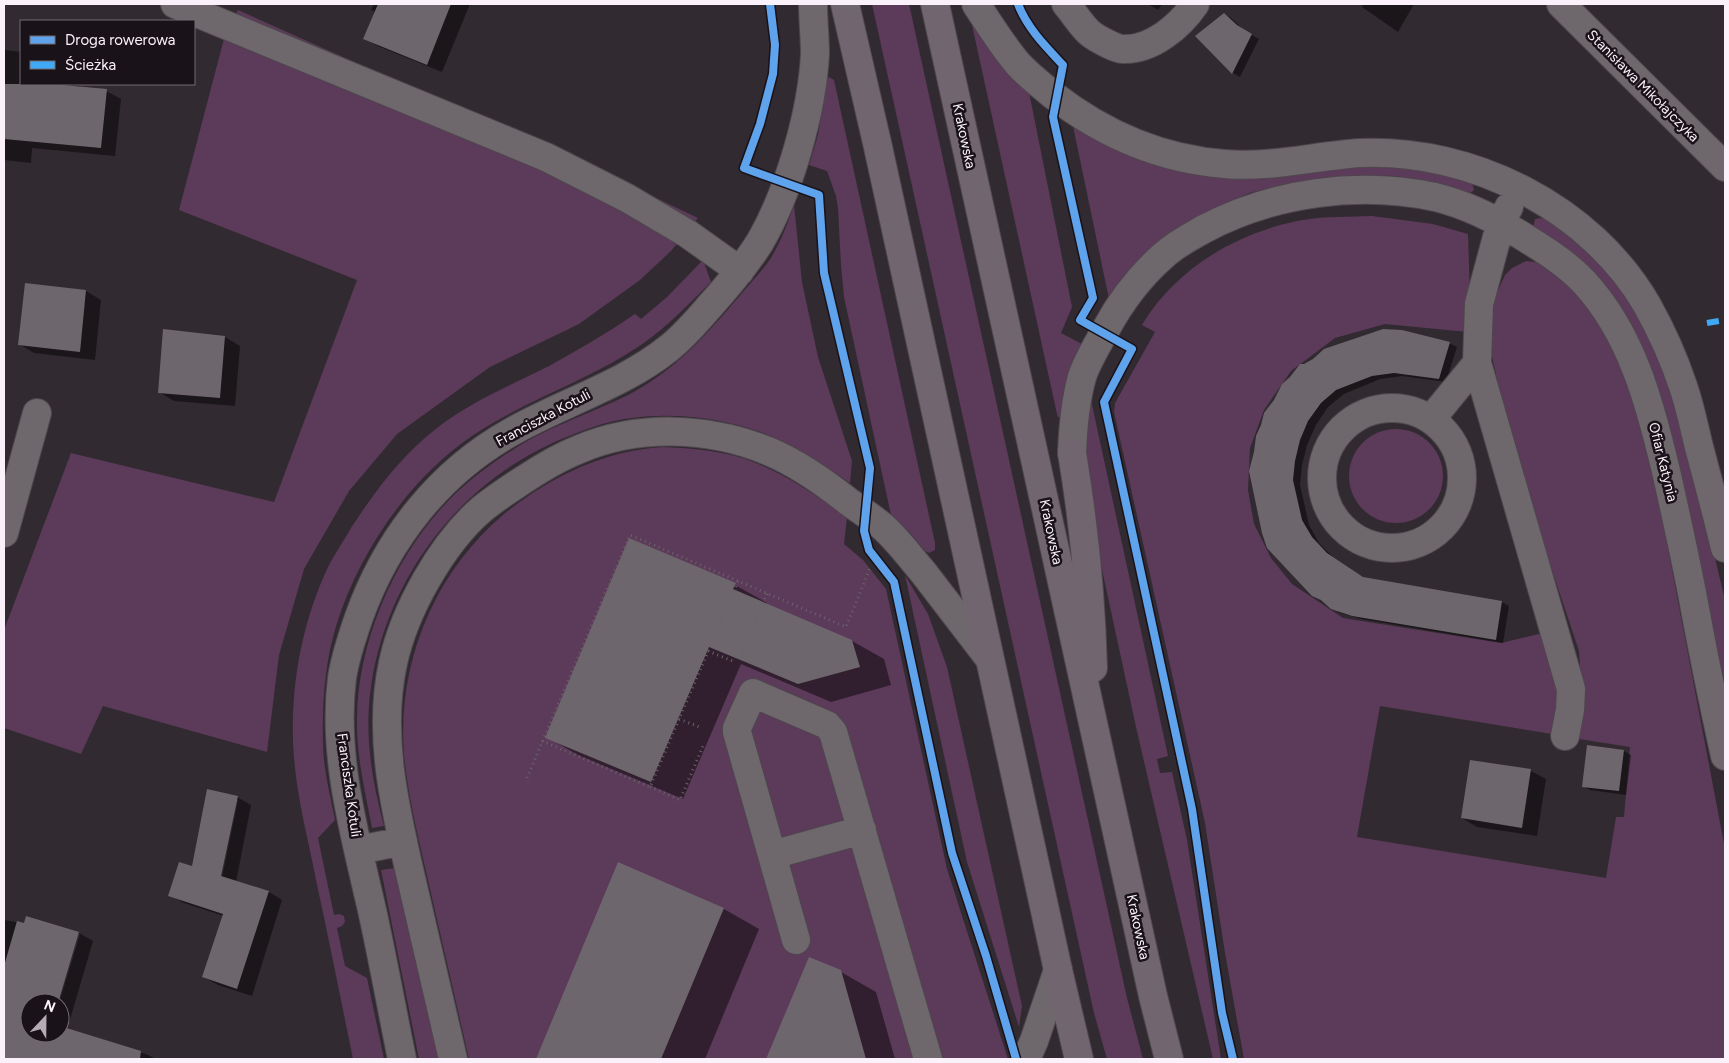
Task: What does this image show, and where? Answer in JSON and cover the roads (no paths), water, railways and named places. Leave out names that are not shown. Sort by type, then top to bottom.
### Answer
[{"type":"main road","points":[[846,4],[1079,1059]]},
{"type":"main road","name":"Krakowska","points":[[935,4],[1095,735],[1153,996],[1169,1059]]},
{"type":"main road","points":[[1072,454],[1080,500],[1092,616],[1095,735]]},
{"type":"street","points":[[175,4],[546,157],[628,198],[681,229],[740,271]]},
{"type":"street","name":"Franciszka Kotuli","points":[[402,1059],[343,765],[339,721],[342,676],[353,634],[368,592],[386,557],[410,520],[439,486],[470,459],[511,432],[627,375],[670,348],[740,271],[760,240],[780,200],[799,144],[809,106],[815,54],[813,4]]},
{"type":"street","points":[[976,4],[1001,43],[1033,79],[1077,113],[1100,127],[1134,143],[1189,160],[1236,165],[1290,162],[1362,153],[1395,153],[1426,157],[1458,165],[1519,188],[1583,229],[1624,270],[1661,332],[1683,386],[1721,514],[1725,548]]},
{"type":"street","points":[[1066,4],[1090,33],[1121,49],[1140,47],[1158,39],[1188,15],[1195,4]]},
{"type":"street","name":"Stanisława Mikołajczyka","points":[[1561,4],[1725,167]]},
{"type":"street","points":[[1519,188],[1501,222],[1479,304],[1477,363],[1571,689],[1570,710],[1565,736]]},
{"type":"street","name":"Ofiar Katynia","points":[[1072,454],[1073,418],[1083,375],[1111,319],[1130,291],[1164,255],[1207,228],[1246,210],[1279,200],[1315,193],[1351,191],[1388,192],[1436,198],[1501,222],[1544,249],[1583,281],[1603,306],[1616,327],[1639,374],[1656,430],[1679,528],[1725,756]]},
{"type":"street","points":[[1432,418],[1477,363]]},
{"type":"street","points":[[1394,407],[1418,412],[1432,418],[1443,428],[1458,451],[1463,478],[1457,506],[1442,528],[1419,544],[1392,549],[1365,544],[1345,532],[1326,507],[1320,479],[1325,452],[1344,424],[1363,412],[1394,407]]},
{"type":"street","points":[[4,533],[37,413]]},
{"type":"street","points":[[453,1059],[394,793],[386,740],[388,697],[393,662],[405,626],[422,587],[464,527],[481,510],[540,469],[582,448],[609,440],[641,434],[670,432],[699,433],[735,440],[768,451],[796,465],[839,493],[883,527],[900,544],[990,658]]},
{"type":"street","points":[[796,940],[737,732],[737,728],[753,693],[831,728],[928,1059]]},
{"type":"street","points":[[772,855],[862,830]]},
{"type":"street","points":[[359,850],[404,841]]},
{"type":"street","points":[[1026,1059],[1058,970]]}]
